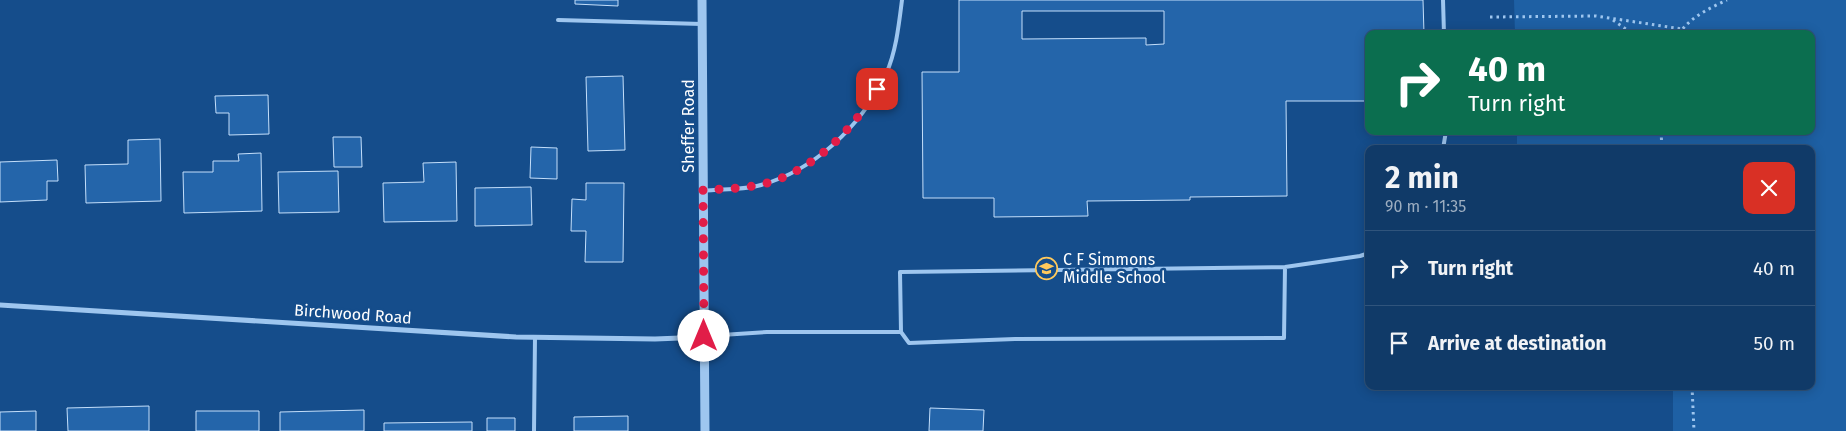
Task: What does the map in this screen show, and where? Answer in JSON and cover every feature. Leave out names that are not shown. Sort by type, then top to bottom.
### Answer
[{"type":"street","name":"Sheffer Road","points":[[702,0],[705,431]]},
{"type":"street","name":"Birchwood Road","points":[[0,305],[535,337],[656,338],[704,336]]},
{"type":"lane","points":[[703,190],[755,186],[786,176],[815,160],[841,137],[868,104],[886,73],[897,37],[902,0]]},
{"type":"lane","points":[[1443,0],[1444,30]]},
{"type":"lane","points":[[558,20],[702,24]]},
{"type":"lane","points":[[1285,267],[1284,338],[1014,339],[909,343],[901,332],[900,272],[1285,267],[1365,254]]},
{"type":"lane","points":[[704,336],[767,332],[901,332]]},
{"type":"lane","points":[[534,431],[535,337]]},
{"type":"path","points":[[1490,17],[1596,16],[1682,29],[1704,12],[1727,0]]},
{"type":"path","points":[[1612,19],[1627,30]]},
{"type":"path","points":[[1692,390],[1694,431]]},
{"type":"shaded area","points":[[1514,0],[1846,0],[1846,431],[1673,431],[1673,390],[1815,390],[1815,145],[1517,145],[1517,135],[1815,135],[1815,30],[1515,30]]},
{"type":"building","points":[[575,0],[618,0],[618,6],[575,4]]},
{"type":"building","points":[[959,0],[1423,0],[1424,30],[1365,30],[1365,101],[1286,101],[1287,196],[1190,197],[1190,200],[1087,201],[1088,216],[994,217],[994,198],[923,198],[922,72],[959,72]],"holes":[[[1022,11],[1164,11],[1164,44],[1146,45],[1146,38],[1022,39]]]},
{"type":"building","points":[[623,76],[625,150],[588,151],[586,77]]},
{"type":"building","points":[[268,95],[269,134],[229,135],[229,113],[216,113],[215,96]]},
{"type":"building","points":[[333,137],[361,137],[362,167],[334,167]]},
{"type":"building","points":[[160,139],[161,201],[86,203],[85,165],[128,164],[128,140]]},
{"type":"building","points":[[531,147],[557,148],[557,179],[530,178]]},
{"type":"building","points":[[261,153],[262,211],[184,213],[183,172],[213,172],[213,161],[239,161],[238,154]]},
{"type":"building","points":[[57,160],[58,181],[47,181],[47,200],[0,202],[0,162]]},
{"type":"building","points":[[456,162],[457,221],[384,222],[383,183],[424,182],[423,163]]},
{"type":"building","points":[[338,171],[339,212],[279,213],[278,172]]},
{"type":"building","points":[[586,183],[624,183],[623,262],[585,262],[586,231],[571,231],[572,199],[586,200]]},
{"type":"building","points":[[531,187],[532,225],[475,226],[475,188]]},
{"type":"building","points":[[149,406],[149,431],[68,431],[67,408]]},
{"type":"building","points":[[930,408],[984,410],[983,431],[929,431]]},
{"type":"building","points":[[364,410],[364,431],[280,431],[280,412]]},
{"type":"building","points":[[36,411],[36,431],[0,431],[0,412]]},
{"type":"building","points":[[196,411],[259,411],[259,431],[196,431]]},
{"type":"building","points":[[628,416],[628,431],[574,431],[574,417]]},
{"type":"building","points":[[487,418],[515,418],[515,431],[487,431]]},
{"type":"building","points":[[472,422],[472,431],[384,431],[384,423]]},
{"type":"place","name":"C F Simmons Middle School","points":[[1047,268]]},
{"type":"route","points":[[704,336],[703,190],[755,186],[786,176],[815,160],[841,137],[868,104],[877,89]]}]
